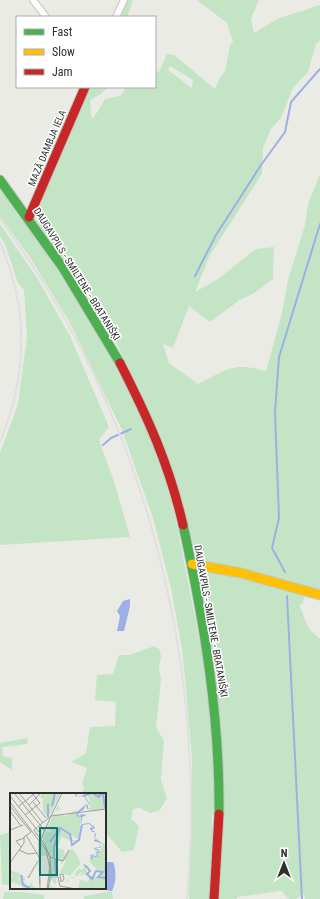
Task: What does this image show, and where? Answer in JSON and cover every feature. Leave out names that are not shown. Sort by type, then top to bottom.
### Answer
[{"type":"main road","name":"MAZĀ DAMBJA IELA","points":[[29,217],[85,88]]},
{"type":"main road","name":"DAUGAVPILS - SMILTENE - BRATANIŠĶI","points":[[0,180],[29,217],[97,322],[155,432],[173,488],[192,564],[213,695],[218,761],[217,848],[214,899]]},
{"type":"main road","points":[[192,564],[223,567],[253,574],[320,595]]},
{"type":"street","points":[[33,0],[45,16]]},
{"type":"street","points":[[116,16],[124,0]]},
{"type":"green space","points":[[126,0],[133,0],[127,16],[118,16]]},
{"type":"green space","points":[[197,0],[259,0],[251,19],[254,33],[277,19],[320,5],[320,40],[316,44],[308,72],[293,88],[281,118],[271,129],[263,148],[262,174],[210,255],[195,292],[218,279],[256,249],[274,247],[273,279],[253,294],[241,299],[210,322],[189,306],[173,348],[163,344],[169,363],[198,384],[231,368],[246,367],[266,371],[282,313],[288,280],[305,225],[308,204],[320,174],[320,591],[307,586],[302,605],[299,604],[309,629],[320,639],[320,899],[305,899],[304,894],[296,899],[289,899],[281,891],[237,897],[237,899],[218,899],[221,736],[218,698],[203,602],[187,529],[141,392],[109,329],[107,319],[47,237],[36,220],[34,213],[87,88],[107,88],[101,94],[90,100],[91,115],[93,119],[105,99],[121,95],[125,88],[156,88],[156,71],[159,72],[167,54],[174,55],[215,89],[220,77],[225,72],[230,45],[233,42],[227,23]],"holes":[[[170,66],[193,80],[192,88],[168,70]]]},
{"type":"green space","points":[[0,188],[24,218],[81,306],[130,390],[158,454],[175,516],[203,658],[215,756],[215,794],[212,820],[212,878],[209,899],[189,899],[192,758],[186,689],[182,649],[171,588],[153,518],[122,430],[70,323],[28,254],[0,217]]},
{"type":"green space","points":[[0,224],[37,278],[70,336],[109,427],[99,440],[114,481],[130,537],[0,545],[0,453],[18,404],[27,336],[24,290],[18,283],[5,244],[0,236]]},
{"type":"green space","points":[[154,646],[159,649],[161,656],[159,667],[161,680],[156,727],[164,741],[161,780],[167,798],[160,810],[150,813],[140,808],[133,809],[131,819],[139,826],[134,850],[122,852],[106,833],[106,793],[82,793],[84,789],[82,784],[87,768],[71,762],[86,753],[90,727],[115,726],[116,702],[95,700],[97,675],[113,674],[119,655],[130,655]]},
{"type":"green space","points":[[28,738],[27,744],[2,747],[3,756],[12,758],[12,770],[0,762],[0,743]]},
{"type":"green space","points":[[10,832],[10,886],[2,884],[0,835]]},
{"type":"green space","points":[[112,891],[113,899],[84,899],[84,896]]},
{"type":"green space","points":[[4,892],[44,895],[44,899],[3,899]]},
{"type":"water","points":[[130,599],[130,606],[124,631],[117,631],[120,616],[117,611],[123,601]]},
{"type":"water","points":[[106,862],[113,862],[115,869],[115,880],[112,891],[104,889],[106,889]]},
{"type":"waterway","points":[[195,276],[216,235],[261,165],[285,132],[291,102],[320,69]]},
{"type":"waterway","points":[[285,572],[272,548],[279,518],[275,413],[279,357],[320,224]]},
{"type":"waterway","points":[[103,445],[111,438],[131,429]]},
{"type":"waterway","points":[[287,596],[302,899]]},
{"type":"railway","points":[[0,219],[50,294],[93,373],[128,456],[155,542],[175,630],[187,719],[191,809],[187,899]]},
{"type":"railway","points":[[0,242],[16,293],[20,317],[21,342],[20,367],[16,391],[0,442]]},
{"type":"traffic: fast","points":[[0,180],[63,268],[120,363]]},
{"type":"traffic: fast","points":[[183,525],[198,597],[214,705],[219,778],[219,814]]},
{"type":"traffic: slow","points":[[192,564],[241,573],[320,595]]},
{"type":"traffic: jam","points":[[29,217],[85,88]]},
{"type":"traffic: jam","points":[[120,363],[149,422],[157,442],[171,482],[183,525]]},
{"type":"traffic: jam","points":[[214,899],[219,814]]}]
